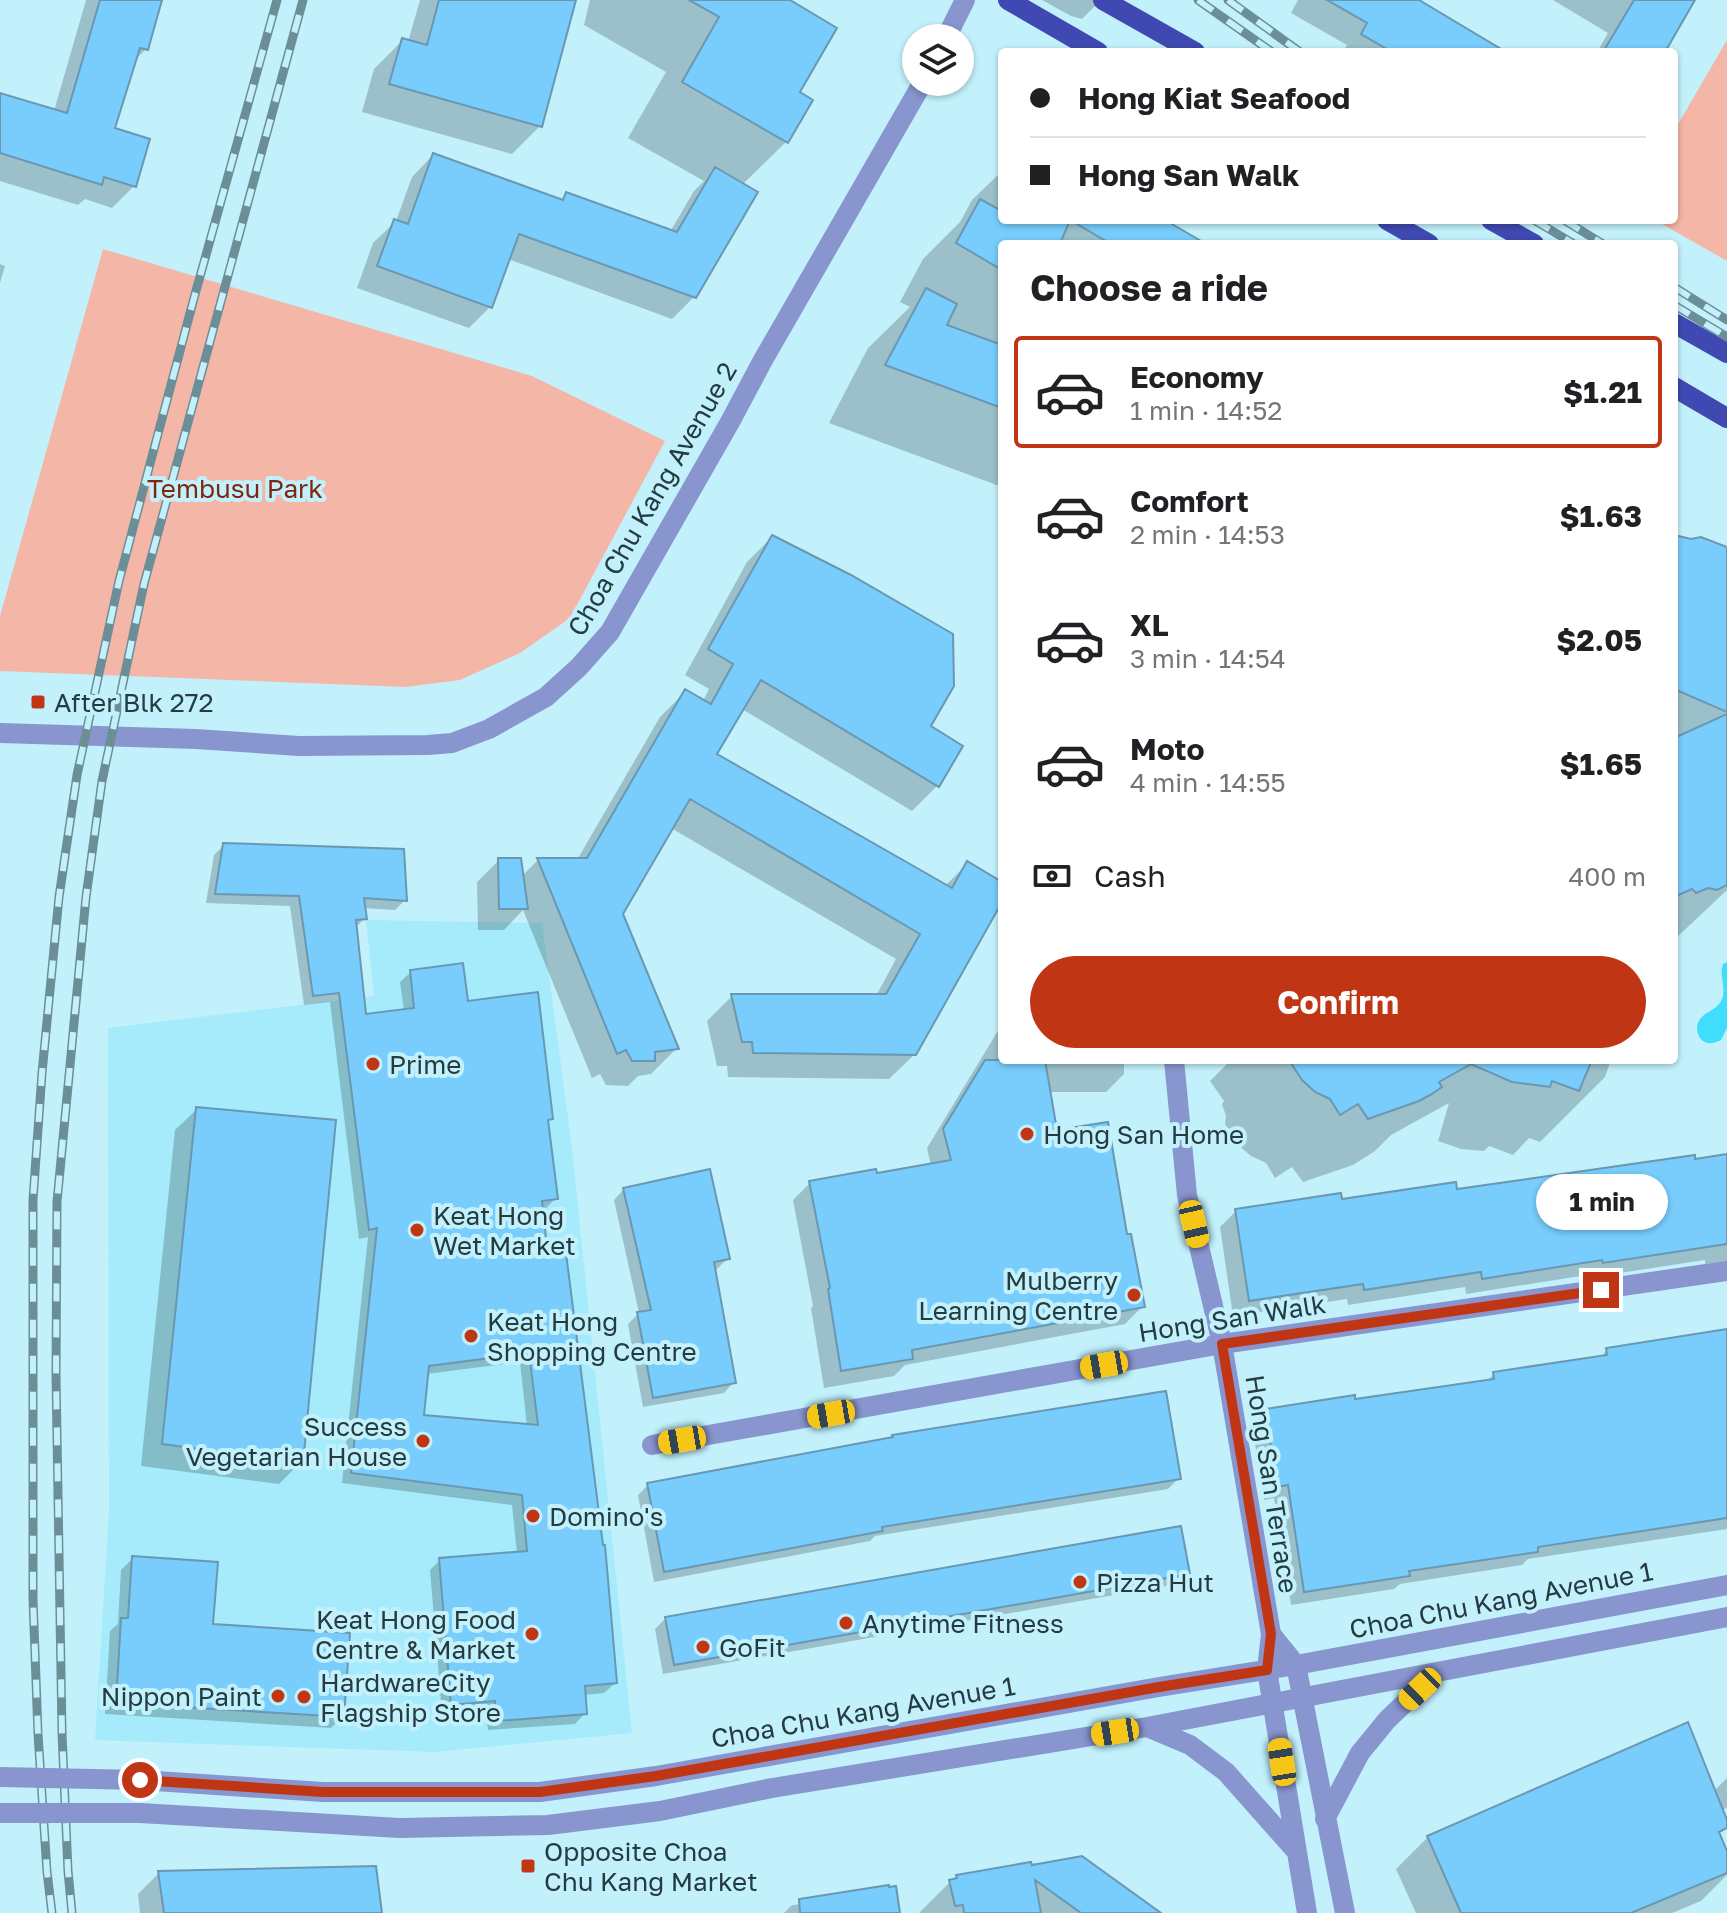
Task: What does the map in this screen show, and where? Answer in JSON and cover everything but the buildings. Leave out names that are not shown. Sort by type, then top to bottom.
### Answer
[{"type":"main road","points":[[1008,0],[1091,48]]},
{"type":"main road","points":[[1103,0],[1188,48]]},
{"type":"main road","points":[[1394,224],[1422,240]]},
{"type":"main road","points":[[1498,224],[1527,240]]},
{"type":"main road","points":[[1678,325],[1727,353]]},
{"type":"main road","points":[[1678,389],[1727,418]]},
{"type":"street","points":[[953,24],[965,0]]},
{"type":"street","name":"Choa Chu Kang Avenue 2","points":[[0,733],[196,739],[299,746],[428,745],[452,743],[489,729],[546,697],[579,667],[610,632],[915,96]]},
{"type":"street","name":"Hong San Terrace","points":[[1174,1064],[1187,1195],[1222,1344],[1271,1634],[1267,1670],[1307,1913]]},
{"type":"street","name":"Hong San Walk","points":[[652,1445],[1222,1344],[1727,1271]]},
{"type":"street","name":"Choa Chu Kang Avenue 1","points":[[0,1777],[140,1780],[323,1792],[540,1792],[656,1776],[1296,1665],[1727,1585]]},
{"type":"street","points":[[0,1813],[140,1813],[400,1828],[548,1825],[660,1811],[772,1788],[1147,1727],[1727,1617]]},
{"type":"street","name":"Hong San Terrace","points":[[1271,1634],[1296,1665],[1345,1913]]},
{"type":"street","points":[[1325,1819],[1360,1753],[1387,1720],[1436,1673]]},
{"type":"street","points":[[1147,1727],[1190,1745],[1226,1772],[1297,1852]]},
{"type":"shaded area","points":[[366,920],[542,923],[572,1148],[632,1733],[434,1752],[95,1740],[109,1511],[108,1028],[374,996]]},
{"type":"green space","points":[[1727,40],[1727,261],[1662,224],[1678,224],[1678,124]]},
{"type":"green space","name":"Tembusu Park","points":[[103,249],[532,376],[665,441],[570,618],[520,653],[460,680],[405,687],[0,671],[0,616]]},
{"type":"water","points":[[1727,962],[1727,1028],[1721,1040],[1708,1043],[1699,1036],[1698,1023],[1721,1000],[1722,968]]},
{"type":"railway","points":[[52,1913],[38,1734],[33,1599],[33,1200],[59,897],[77,775],[119,581],[277,0]]},
{"type":"railway","points":[[72,1913],[62,1733],[56,1376],[57,1202],[86,897],[102,781],[144,584],[303,0]]},
{"type":"railway","points":[[1198,0],[1266,48]]},
{"type":"railway","points":[[1228,0],[1294,48]]},
{"type":"railway","points":[[1541,224],[1567,240]]},
{"type":"railway","points":[[1570,224],[1596,240]]},
{"type":"railway","points":[[1678,289],[1727,320]]},
{"type":"railway","points":[[1678,307],[1727,337]]},
{"type":"place","name":"After Blk 272","points":[[38,702]]},
{"type":"place","name":"Prime","points":[[373,1064]]},
{"type":"place","name":"Hong San Home","points":[[1027,1134]]},
{"type":"place","name":"Keat Hong Wet Market","points":[[417,1230]]},
{"type":"place","name":"Mulberry Learning Centre","points":[[1134,1295]]},
{"type":"place","name":"Keat Hong Shopping Centre","points":[[471,1336]]},
{"type":"place","name":"Success Vegetarian House","points":[[423,1441]]},
{"type":"place","name":"Domino's","points":[[533,1516]]},
{"type":"place","name":"Pizza Hut","points":[[1080,1582]]},
{"type":"place","name":"Anytime Fitness","points":[[846,1623]]},
{"type":"place","name":"Keat Hong Food Centre & Market","points":[[532,1634]]},
{"type":"place","name":"GoFit","points":[[703,1647]]},
{"type":"place","name":"Nippon Paint","points":[[278,1696]]},
{"type":"place","name":"HardwareCity Flagship Store","points":[[304,1697]]},
{"type":"place","name":"Opposite Choa Chu Kang Market","points":[[528,1866]]},
{"type":"route","points":[[140,1780],[323,1792],[540,1792],[656,1776],[1267,1670],[1271,1634],[1222,1344],[1601,1290]]}]
